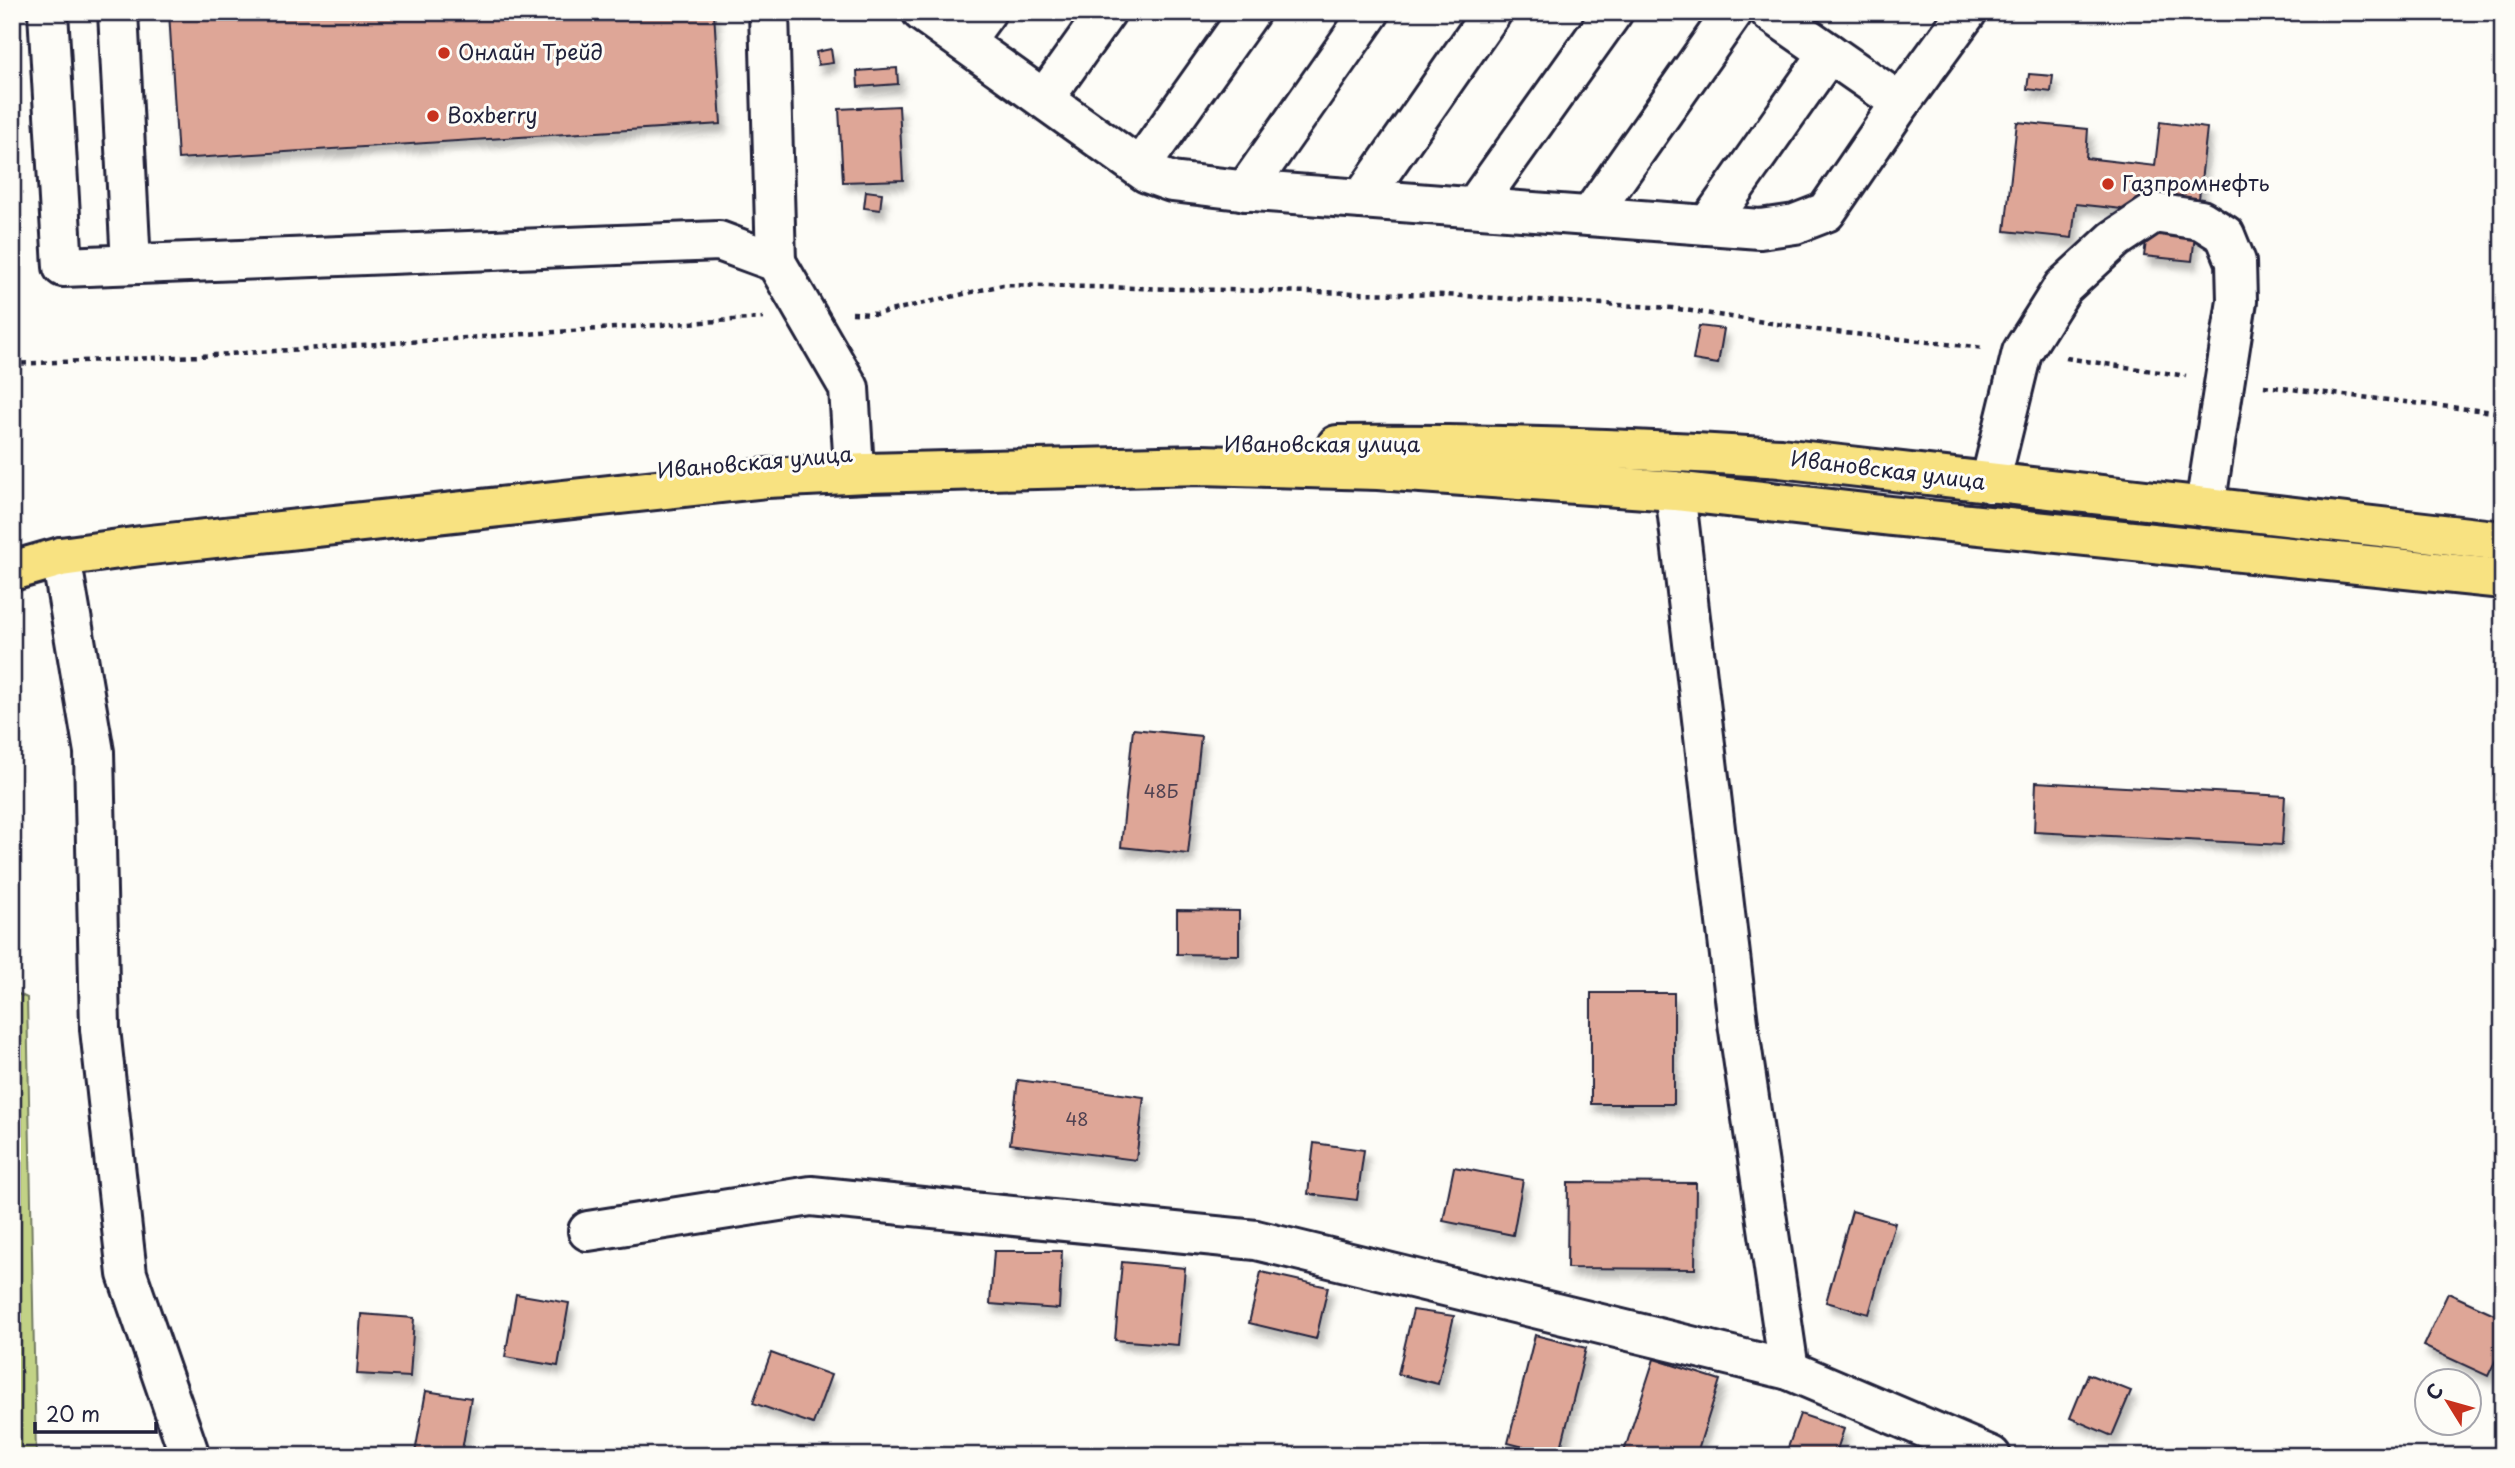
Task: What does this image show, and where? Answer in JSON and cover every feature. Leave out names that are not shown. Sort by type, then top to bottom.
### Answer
[{"type":"main road","name":"Ивановская улица","points":[[141,538],[427,496],[853,453],[1097,446],[1451,444],[1678,451],[1780,458],[2503,541]]},
{"type":"main road","name":"Ивановская улица","points":[[141,538],[767,478],[1201,465],[1378,470],[1675,491],[1916,519],[2503,579]]},
{"type":"main road","points":[[12,549],[141,538]]},
{"type":"main road","points":[[12,570],[141,538]]},
{"type":"street","points":[[48,12],[63,267],[719,241],[776,262]]},
{"type":"street","points":[[118,12],[131,264]]},
{"type":"street","points":[[769,12],[776,262],[849,388],[853,453]]},
{"type":"street","points":[[922,12],[1140,167],[1172,182],[1245,191],[1760,229],[1795,224],[1826,212],[1958,15]]},
{"type":"street","points":[[964,42],[986,12]]},
{"type":"street","points":[[1044,99],[1106,12]]},
{"type":"street","points":[[1140,167],[1250,12]]},
{"type":"street","points":[[1245,191],[1370,12]]},
{"type":"street","points":[[1362,199],[1492,12]]},
{"type":"street","points":[[1474,207],[1612,12]]},
{"type":"street","points":[[1590,216],[1733,12]]},
{"type":"street","points":[[1770,12],[1902,101]]},
{"type":"street","points":[[1709,225],[1829,53]]},
{"type":"street","points":[[1990,483],[2022,352],[2063,287],[2115,239],[2154,214],[2201,220],[2225,234],[2236,262],[2237,301],[2205,507]]},
{"type":"street","points":[[1675,491],[1738,1023],[1789,1370]]},
{"type":"street","points":[[61,557],[94,752],[100,1029],[127,1274],[190,1456]]},
{"type":"street","points":[[588,1231],[811,1196],[1256,1240],[1789,1370],[1991,1456]]},
{"type":"path","points":[[12,364],[227,355],[760,319],[806,313],[876,314],[1003,285],[1446,295],[1672,308],[1816,330],[2022,352],[2223,381],[2503,412]]},
{"type":"green space","points":[[12,991],[27,998],[36,1456],[12,1456]]},
{"type":"building","points":[[169,12],[714,12],[721,124],[178,159]]},
{"type":"building","points":[[831,49],[833,63],[818,65],[816,52]]},
{"type":"building","points":[[897,68],[898,84],[858,87],[857,71]]},
{"type":"building","points":[[2029,74],[2053,76],[2051,92],[2027,89]]},
{"type":"building","points":[[899,106],[903,180],[843,182],[839,109]]},
{"type":"building","points":[[2017,122],[2088,129],[2086,158],[2155,166],[2160,122],[2207,128],[2192,261],[2144,256],[2150,212],[2076,204],[2072,238],[2005,231]]},
{"type":"building","points":[[866,191],[882,193],[880,210],[864,208]]},
{"type":"building","points":[[1699,326],[1724,329],[1718,364],[1693,360]]},
{"type":"building","points":[[1133,729],[1201,736],[1188,854],[1121,847]]},
{"type":"building","points":[[2036,782],[2285,796],[2282,845],[2034,832]]},
{"type":"building","points":[[1177,910],[1239,911],[1239,955],[1177,954]]},
{"type":"building","points":[[1591,993],[1674,993],[1674,1104],[1591,1104]]},
{"type":"building","points":[[1018,1080],[1144,1097],[1136,1160],[1010,1144]]},
{"type":"building","points":[[1314,1143],[1364,1150],[1357,1200],[1308,1194]]},
{"type":"building","points":[[1454,1167],[1523,1180],[1513,1235],[1443,1221]]},
{"type":"building","points":[[1568,1182],[1696,1183],[1695,1269],[1567,1268]]},
{"type":"building","points":[[1852,1211],[1895,1223],[1869,1314],[1826,1302]]},
{"type":"building","points":[[994,1251],[1062,1251],[1059,1309],[990,1304]]},
{"type":"building","points":[[1122,1262],[1185,1268],[1178,1345],[1115,1340]]},
{"type":"building","points":[[1261,1272],[1328,1287],[1316,1339],[1249,1323]]},
{"type":"building","points":[[2448,1293],[2503,1318],[2503,1345],[2488,1376],[2484,1374],[2484,1366],[2466,1366],[2423,1346]]},
{"type":"building","points":[[516,1294],[569,1303],[558,1366],[505,1357]]},
{"type":"building","points":[[1413,1310],[1454,1316],[1438,1384],[1398,1374]]},
{"type":"building","points":[[361,1314],[414,1318],[410,1377],[357,1374]]},
{"type":"building","points":[[1535,1335],[1586,1348],[1559,1456],[1508,1443]]},
{"type":"building","points":[[771,1353],[831,1375],[813,1424],[753,1403]]},
{"type":"building","points":[[1654,1359],[1720,1380],[1696,1456],[1623,1455]]},
{"type":"building","points":[[2088,1374],[2131,1391],[2112,1436],[2070,1418]]},
{"type":"building","points":[[426,1391],[471,1398],[461,1456],[415,1453]]},
{"type":"building","points":[[1800,1414],[1844,1429],[1835,1456],[1785,1456]]},
{"type":"place","name":"Онлайн Трейд","points":[[444,53]]},
{"type":"place","name":"Boxberry","points":[[433,116]]},
{"type":"place","name":"Газпромнефть","points":[[2108,184]]}]
